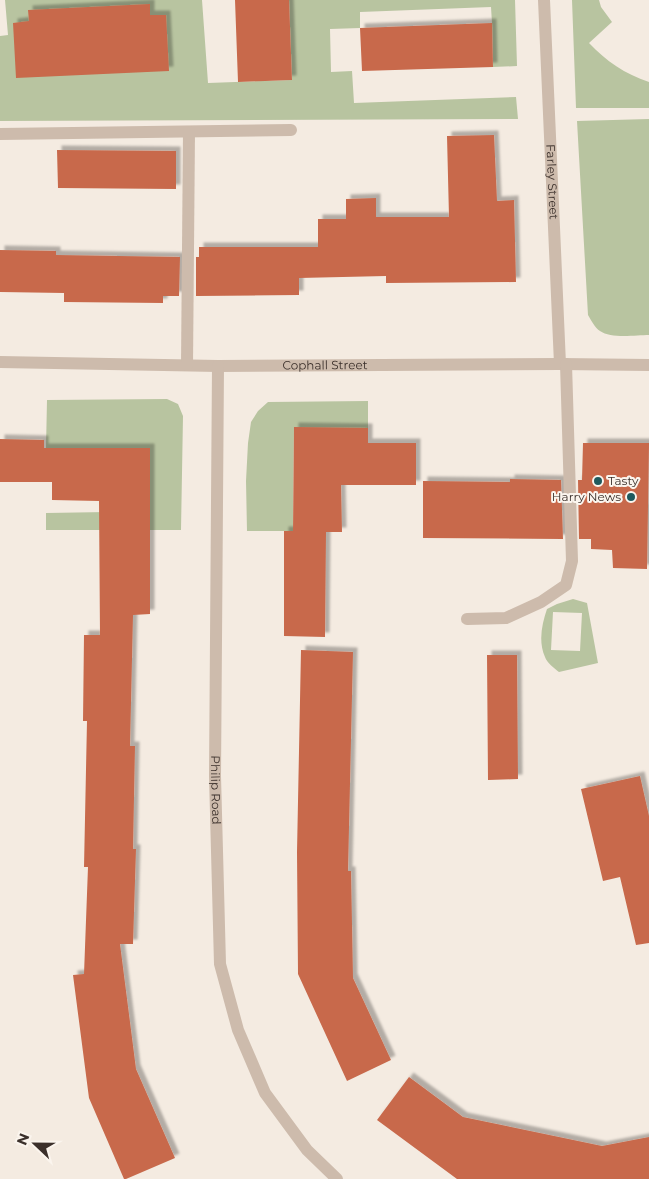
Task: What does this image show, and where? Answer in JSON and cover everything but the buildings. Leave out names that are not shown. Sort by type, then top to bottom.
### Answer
[{"type":"street","name":"Farley Street","points":[[467,619],[506,618],[542,602],[566,586],[572,561],[544,0]]},
{"type":"street","points":[[0,134],[291,130]]},
{"type":"street","points":[[187,365],[189,132]]},
{"type":"street","name":"Cophall Street","points":[[0,362],[218,366],[649,365]]},
{"type":"street","name":"Philip Road","points":[[218,366],[215,776],[220,964],[238,1030],[265,1093],[307,1150],[337,1179]]},
{"type":"green space","points":[[5,0],[202,0],[208,83],[292,80],[289,0],[515,0],[517,66],[493,67],[491,7],[360,12],[360,28],[330,29],[331,72],[352,71],[354,103],[516,97],[518,119],[0,121],[0,36],[8,35]]},
{"type":"green space","points":[[572,0],[599,0],[601,7],[612,22],[589,43],[616,66],[649,82],[649,108],[576,108]]},
{"type":"green space","points":[[649,119],[649,335],[610,335],[598,330],[588,315],[577,121]]},
{"type":"green space","points":[[167,399],[178,404],[183,416],[181,530],[149,530],[150,448],[46,448],[47,400]]},
{"type":"green space","points":[[368,401],[368,428],[294,428],[293,531],[247,531],[246,481],[248,443],[251,422],[258,411],[268,402]]},
{"type":"green space","points":[[107,512],[106,530],[46,530],[46,513]]},
{"type":"green space","points":[[573,599],[587,603],[598,663],[559,672],[547,661],[541,639],[542,627],[547,609]],"holes":[[[553,612],[582,613],[580,651],[551,650]]]},
{"type":"place","name":"Tasty","points":[[598,481]]},
{"type":"place","name":"Harry News","points":[[631,497]]}]
